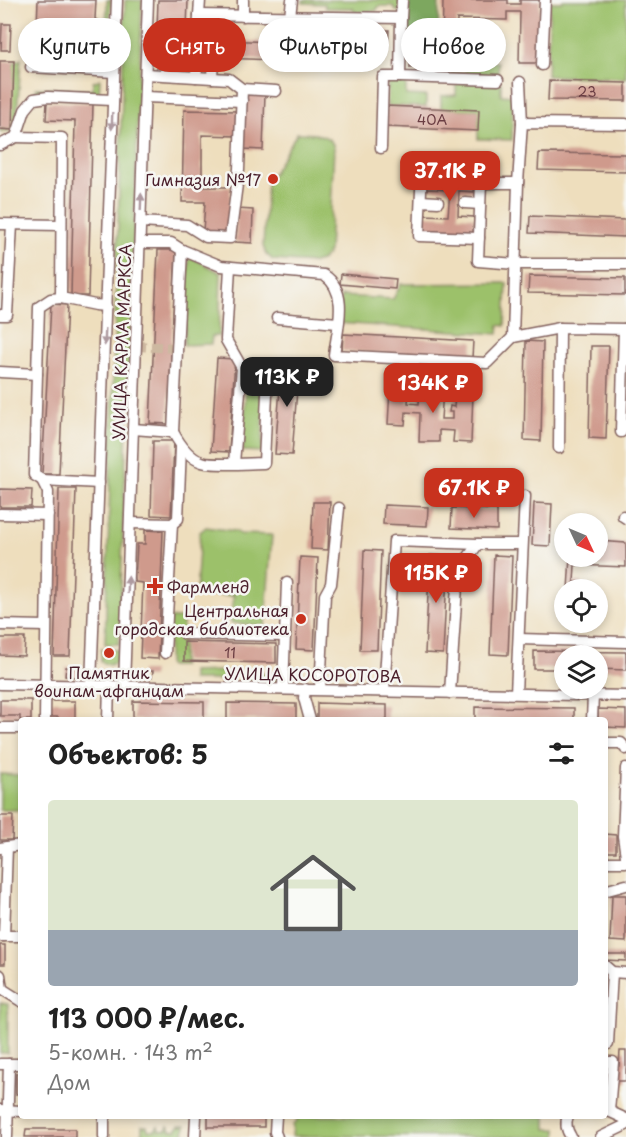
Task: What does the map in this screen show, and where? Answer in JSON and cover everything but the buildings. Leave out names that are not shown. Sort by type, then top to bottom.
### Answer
[{"type":"street","name":"УЛИЦА КАРЛА МАРКСА","points":[[116,18],[117,0]]},
{"type":"street","name":"УЛИЦА КАРЛА МАРКСА","points":[[124,686],[148,0]]},
{"type":"street","points":[[196,77],[200,0]]},
{"type":"street","points":[[243,0],[243,16]]},
{"type":"street","points":[[290,16],[292,0]]},
{"type":"street","points":[[400,77],[402,0]]},
{"type":"street","points":[[542,65],[545,0]]},
{"type":"street","points":[[199,15],[401,18]]},
{"type":"street","points":[[212,78],[215,16]]},
{"type":"street","name":"УЛИЦА КАРЛА МАРКСА","points":[[91,684],[114,72]]},
{"type":"street","points":[[146,74],[229,79],[242,89],[276,91]]},
{"type":"street","points":[[381,148],[383,77],[498,80]]},
{"type":"street","points":[[513,337],[522,123],[520,82]]},
{"type":"street","points":[[141,222],[187,225],[206,237],[230,238],[239,169],[242,89]]},
{"type":"street","points":[[16,137],[25,110],[34,99],[48,97],[112,100]]},
{"type":"street","points":[[145,97],[242,101]]},
{"type":"street","points":[[522,123],[626,124]]},
{"type":"street","points":[[0,145],[16,137],[62,138],[61,298]]},
{"type":"street","points":[[479,238],[419,236],[422,167],[480,169],[481,183],[480,204],[479,238],[478,261],[516,264],[626,264]]},
{"type":"street","points":[[481,183],[518,183]]},
{"type":"street","points":[[421,201],[438,202]]},
{"type":"street","points":[[465,203],[480,204]]},
{"type":"street","points":[[0,224],[60,225]]},
{"type":"street","points":[[0,315],[7,315],[12,225]]},
{"type":"street","points":[[140,243],[171,243],[221,266],[331,275],[340,296],[334,355],[487,363],[513,337],[560,328],[625,329],[621,432]]},
{"type":"street","points":[[182,250],[173,432],[182,447],[202,462],[264,463],[268,370],[242,368]]},
{"type":"street","points":[[230,267],[226,340],[242,368],[234,463]]},
{"type":"street","points":[[99,483],[42,480],[34,475],[39,307],[51,299],[61,298],[106,306]]},
{"type":"street","points":[[277,318],[338,323]]},
{"type":"street","points":[[560,328],[560,448]]},
{"type":"street","points":[[0,372],[37,374]]},
{"type":"street","points":[[133,429],[173,432]]},
{"type":"street","points":[[130,523],[172,524],[178,519],[182,447]]},
{"type":"street","points":[[42,480],[48,492],[45,717]]},
{"type":"street","points":[[516,693],[525,496]]},
{"type":"street","points":[[320,689],[325,595],[331,584],[339,508]]},
{"type":"street","points":[[0,514],[48,515]]},
{"type":"street","points":[[165,652],[172,524]]},
{"type":"street","points":[[384,691],[394,541],[522,544]]},
{"type":"street","points":[[450,693],[458,571],[477,544]]},
{"type":"street","points":[[283,688],[287,584]]},
{"type":"street","points":[[0,625],[45,626]]},
{"type":"street","points":[[185,634],[285,636]]},
{"type":"street","points":[[519,639],[626,642]]},
{"type":"street","name":"УЛИЦА КОСОРОТОВА","points":[[0,684],[554,694]]},
{"type":"street","points":[[108,717],[109,685]]},
{"type":"street","points":[[305,689],[304,698],[309,717]]},
{"type":"street","name":"УЛИЦА КОСОРОТОВА","points":[[608,695],[626,696]]},
{"type":"street","points":[[592,717],[593,699]]},
{"type":"street","points":[[0,728],[18,728]]},
{"type":"street","points":[[608,743],[621,743],[626,749]]},
{"type":"street","points":[[626,768],[623,836],[626,856]]},
{"type":"street","points":[[4,848],[2,936],[18,936]]},
{"type":"street","points":[[608,862],[626,862]]},
{"type":"street","points":[[608,890],[626,885]]},
{"type":"street","points":[[608,1044],[608,969],[626,973]]},
{"type":"street","points":[[0,975],[1,989],[18,999]]},
{"type":"street","points":[[608,1062],[613,1062],[608,1102]]},
{"type":"street","points":[[4,1064],[4,1110],[7,1137]]},
{"type":"street","points":[[608,1110],[626,1119]]},
{"type":"street","points":[[104,1119],[104,1137]]},
{"type":"street","points":[[195,1137],[196,1119]]},
{"type":"street","points":[[276,1119],[277,1137]]},
{"type":"street","points":[[568,1119],[567,1130],[571,1137]]},
{"type":"street","points":[[601,1137],[626,1125]]},
{"type":"green space","points":[[107,0],[111,0],[110,18],[106,18]]},
{"type":"green space","points":[[125,0],[142,0],[119,644],[105,644],[123,72],[131,72],[131,18],[124,18]]},
{"type":"green space","points":[[303,0],[402,0],[402,11],[396,11],[393,6],[379,6],[376,11],[354,12],[353,8],[325,8],[325,4],[303,3]]},
{"type":"green space","points":[[409,0],[439,0],[439,18],[408,18]]},
{"type":"green space","points":[[563,0],[626,0],[626,78],[547,76],[550,2],[562,2]]},
{"type":"green space","points":[[18,60],[18,72],[20,72],[16,130],[0,132],[0,129],[11,130],[13,63]]},
{"type":"green space","points":[[498,72],[498,78],[452,79],[452,73]]},
{"type":"green space","points":[[100,79],[99,95],[36,93],[36,88],[92,90],[93,82]]},
{"type":"green space","points":[[388,81],[406,82],[406,95],[426,96],[426,107],[387,106]]},
{"type":"green space","points":[[456,82],[501,83],[501,95],[513,96],[512,140],[478,139],[478,110],[441,109],[441,96],[456,95]]},
{"type":"green space","points":[[297,133],[324,136],[332,142],[334,147],[329,252],[321,261],[313,263],[273,260],[266,254],[263,246],[267,183]]},
{"type":"green space","points":[[189,256],[221,273],[219,336],[212,336],[211,344],[184,345]]},
{"type":"green space","points":[[507,283],[505,326],[499,325],[498,334],[338,323],[341,296],[393,299],[401,284]]},
{"type":"green space","points":[[246,385],[265,385],[262,452],[243,451]]},
{"type":"green space","points":[[206,527],[235,531],[240,534],[272,535],[265,626],[231,623],[234,591],[233,596],[196,594],[200,532]]},
{"type":"green space","points":[[169,618],[183,618],[182,666],[168,666]]},
{"type":"green space","points":[[101,649],[120,650],[119,662],[109,665],[101,662]]},
{"type":"green space","points":[[225,671],[225,680],[192,680],[192,672]]},
{"type":"green space","points":[[241,673],[279,674],[279,681],[241,680]]},
{"type":"green space","points":[[0,774],[18,775],[18,810],[0,810]]},
{"type":"green space","points":[[0,1003],[8,1004],[8,1053],[0,1053]]},
{"type":"green space","points":[[297,1119],[546,1119],[546,1129],[557,1129],[557,1137],[292,1136],[293,1125]]},
{"type":"green space","points":[[142,1126],[147,1126],[148,1130],[155,1130],[158,1126],[159,1130],[166,1130],[168,1126],[171,1130],[176,1130],[179,1126],[185,1126],[184,1137],[142,1137]]},
{"type":"tunnel","points":[[136,346],[177,348]]},
{"type":"place","name":"Гимназия №17","points":[[273,179]]},
{"type":"place","name":"Фармленд","points":[[155,586]]},
{"type":"place","name":"Центральная городская библиотека","points":[[301,619]]},
{"type":"place","name":"Памятник воинам-афганцам","points":[[109,653]]}]
